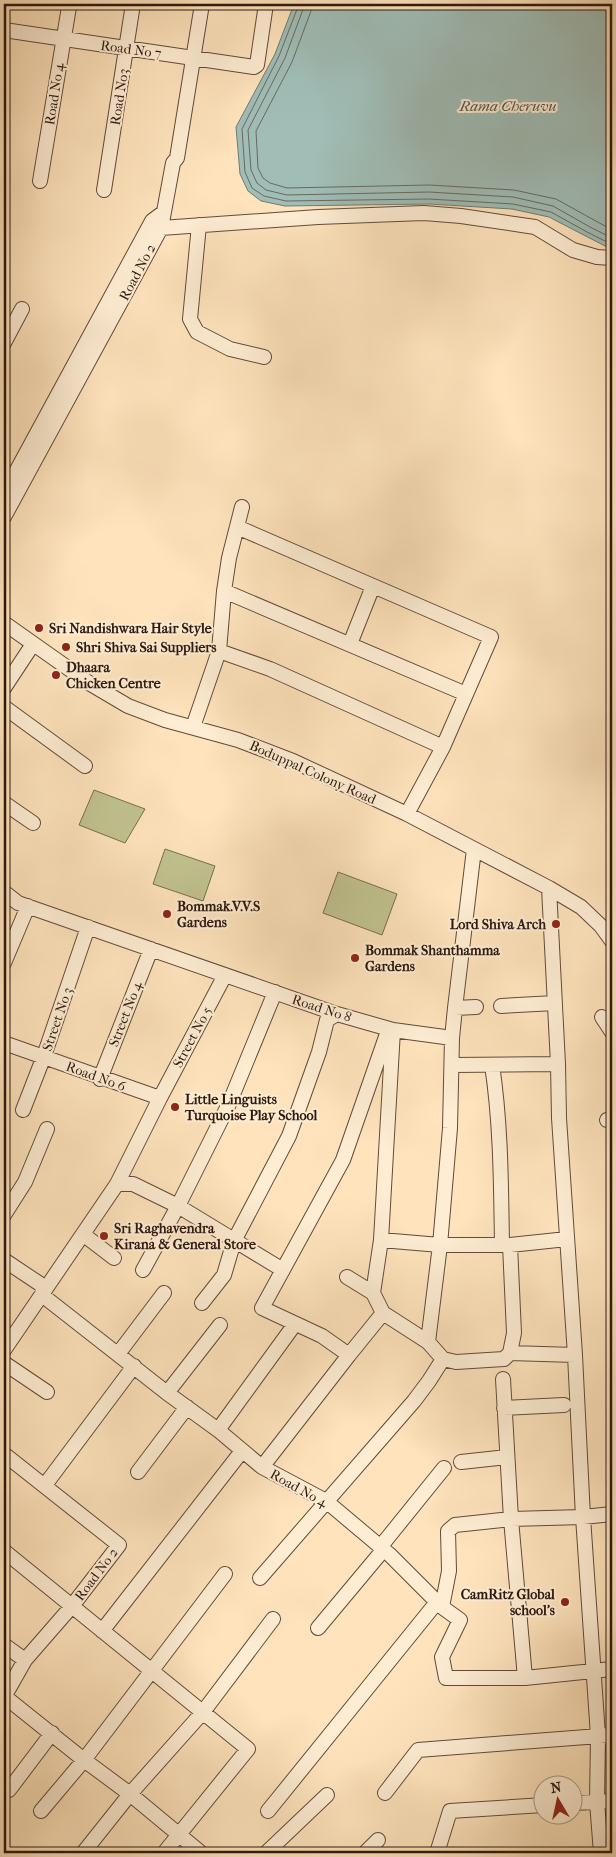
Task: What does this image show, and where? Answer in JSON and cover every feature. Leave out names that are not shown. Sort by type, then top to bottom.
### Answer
[{"type":"street","name":"Road No3","points":[[104,190],[133,4]]},
{"type":"street","points":[[190,57],[194,4]]},
{"type":"street","name":"Road No 2","points":[[4,517],[6,499],[161,228],[173,164],[177,158],[190,57],[202,4]]},
{"type":"street","name":"Road No 7","points":[[4,30],[254,67],[257,64],[266,4]]},
{"type":"street","name":"Road No 4","points":[[40,182],[69,7]]},
{"type":"street","points":[[6,499],[152,222],[164,212]]},
{"type":"street","points":[[161,228],[336,216],[424,213],[461,216],[535,227],[573,250],[597,258],[612,258]]},
{"type":"street","points":[[199,225],[190,319],[197,332],[230,349],[264,357]]},
{"type":"street","points":[[4,342],[22,309]]},
{"type":"street","points":[[193,728],[219,651],[229,558],[242,507]]},
{"type":"street","points":[[237,527],[491,637],[443,747],[408,814]]},
{"type":"street","points":[[350,644],[374,586]]},
{"type":"street","points":[[224,591],[466,694]]},
{"type":"street","name":"Boduppal Colony Road","points":[[4,622],[89,683],[128,706],[165,720],[238,740],[286,758],[408,814],[549,888],[581,907],[602,926],[612,941]]},
{"type":"street","points":[[4,688],[33,644]]},
{"type":"street","points":[[219,651],[270,669],[443,747]]},
{"type":"street","points":[[4,707],[85,766]]},
{"type":"street","points":[[4,803],[33,823]]},
{"type":"street","points":[[428,1342],[440,1245],[450,1128],[454,1008],[474,849]]},
{"type":"street","points":[[549,888],[559,1118],[576,1356],[583,1517],[598,1736],[597,1802],[601,1853]]},
{"type":"street","name":"Road No 8","points":[[4,892],[18,903],[337,1014],[391,1029],[452,1038]]},
{"type":"street","points":[[4,963],[28,906]]},
{"type":"street","name":"Street No 3","points":[[23,1110],[44,1056],[88,927]]},
{"type":"street","name":"Street No 4","points":[[100,1078],[151,949]]},
{"type":"street","name":"Street No 5","points":[[4,1350],[117,1184],[225,976]]},
{"type":"street","points":[[143,1270],[230,1104],[275,992]]},
{"type":"street","points":[[501,1006],[555,1003]]},
{"type":"street","points":[[454,1008],[476,1007]]},
{"type":"street","points":[[202,1303],[224,1275],[234,1241],[289,1136],[319,1052],[327,1020],[337,1014]]},
{"type":"street","points":[[602,1017],[612,1032]]},
{"type":"street","points":[[373,1293],[380,1240],[391,1029]]},
{"type":"street","points":[[349,1355],[322,1336],[262,1308],[342,1160],[391,1029]]},
{"type":"street","name":"Road No 6","points":[[4,1043],[160,1098]]},
{"type":"street","points":[[452,1065],[558,1064]]},
{"type":"street","points":[[347,1277],[373,1293],[383,1313],[428,1342],[443,1359],[456,1362],[504,1359],[510,1353],[514,1333],[496,1090],[492,1065]]},
{"type":"street","points":[[4,1215],[25,1182],[47,1128]]},
{"type":"street","points":[[117,1184],[133,1184],[178,1206],[284,1270]]},
{"type":"street","points":[[84,1234],[114,1258]]},
{"type":"street","points":[[380,1240],[440,1245],[506,1245],[567,1239]]},
{"type":"street","name":"Road No 4","points":[[4,1260],[43,1286],[42,1295],[218,1430],[262,1468],[326,1501],[383,1548],[440,1605],[460,1620],[442,1657],[446,1678],[525,1678],[612,1669]]},
{"type":"street","points":[[118,1354],[164,1293]]},
{"type":"street","points":[[262,1468],[383,1313]]},
{"type":"street","points":[[218,1430],[296,1324]]},
{"type":"street","points":[[168,1393],[220,1325]]},
{"type":"street","points":[[510,1353],[576,1356]]},
{"type":"street","points":[[260,1578],[414,1400],[443,1359]]},
{"type":"street","points":[[4,1363],[47,1392]]},
{"type":"street","points":[[45,1485],[134,1366]]},
{"type":"street","points":[[503,1379],[511,1519],[525,1678]]},
{"type":"street","points":[[504,1408],[564,1405]]},
{"type":"street","points":[[138,1472],[187,1407]]},
{"type":"street","points":[[102,1631],[242,1451]]},
{"type":"street","name":"Road No 2","points":[[4,1454],[119,1545],[72,1606],[25,1660],[4,1696]]},
{"type":"street","points":[[461,1462],[507,1457]]},
{"type":"street","points":[[318,1628],[383,1548],[444,1468]]},
{"type":"street","points":[[268,1811],[440,1605],[449,1571],[448,1531],[455,1525],[511,1519],[583,1517],[612,1514]]},
{"type":"street","points":[[4,1551],[248,1749],[164,1853]]},
{"type":"street","points":[[41,1811],[84,1760],[225,1574]]},
{"type":"street","points":[[83,1853],[130,1794],[203,1712],[273,1619]]},
{"type":"street","points":[[4,1645],[25,1660]]},
{"type":"street","points":[[4,1696],[130,1794],[200,1853]]},
{"type":"street","points":[[9,1790],[52,1733]]},
{"type":"street","points":[[385,1793],[418,1750],[612,1735]]},
{"type":"street","points":[[266,1853],[327,1795]]},
{"type":"street","points":[[584,1803],[612,1800]]},
{"type":"street","points":[[437,1853],[450,1811],[534,1806]]},
{"type":"street","points":[[365,1853],[378,1840]]},
{"type":"green space","points":[[94,790],[145,809],[125,843],[79,825]]},
{"type":"green space","points":[[165,849],[215,866],[203,901],[153,884]]},
{"type":"green space","points":[[338,872],[397,894],[382,935],[323,913]]},
{"type":"water","name":"Rama Cheruvu","points":[[294,4],[612,4],[612,245],[605,246],[549,217],[512,209],[429,204],[285,206],[261,201],[248,191],[240,174],[236,127],[275,54]]},
{"type":"place","name":"Sri Nandishwara Hair Style","points":[[39,628]]},
{"type":"place","name":"Shri Shiva Sai Suppliers","points":[[66,647]]},
{"type":"place","name":"Dhaara Chicken Centre","points":[[56,675]]},
{"type":"place","name":"Bommak.V.V.S Gardens","points":[[167,914]]},
{"type":"place","name":"Lord Shiva Arch","points":[[556,924]]},
{"type":"place","name":"Bommak Shanthamma Gardens","points":[[355,958]]},
{"type":"place","name":"Little Linguists Turquoise Play School","points":[[175,1107]]},
{"type":"place","name":"Sri Raghavendra Kirana & General Store","points":[[104,1236]]},
{"type":"place","name":"CamRitz Global school's","points":[[565,1602]]}]
